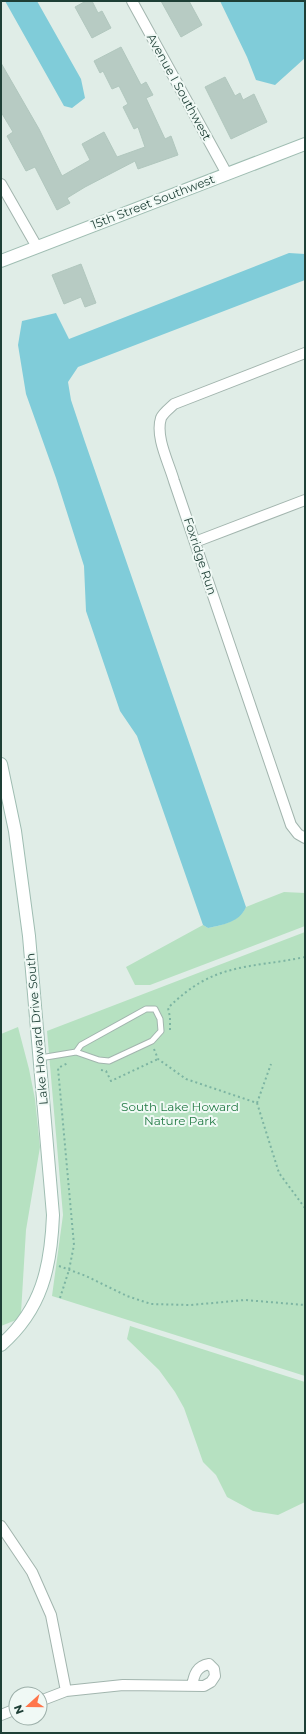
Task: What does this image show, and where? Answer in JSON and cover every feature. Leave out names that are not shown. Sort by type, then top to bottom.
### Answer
[{"type":"street","name":"Avenue I Southwest","points":[[132,1],[227,174]]},
{"type":"street","name":"15th Street Southwest","points":[[1,261],[305,144]]},
{"type":"street","points":[[1,184],[37,247]]},
{"type":"street","name":"Foxridge Run","points":[[305,353],[174,404],[162,416],[160,427],[163,446],[291,826],[298,834],[305,838]]},
{"type":"street","points":[[196,542],[305,500]]},
{"type":"street","name":"Lake Howard Drive South","points":[[1,764],[16,838],[28,936],[53,1215],[49,1262],[39,1293],[24,1320],[11,1336],[1,1345]]},
{"type":"street","points":[[1,1526],[32,1572],[51,1614],[66,1691]]},
{"type":"street","points":[[48,1697],[66,1691],[123,1685],[192,1686]]},
{"type":"lane","points":[[40,1058],[76,1052],[99,1060],[109,1061],[152,1041],[160,1031],[160,1019],[155,1009],[146,1009],[81,1045],[76,1052]]},
{"type":"path","points":[[169,1032],[170,1017],[168,1008],[181,994],[196,984],[228,969],[305,956]]},
{"type":"path","points":[[154,1048],[158,1059],[186,1079],[257,1103]]},
{"type":"path","points":[[271,1064],[257,1103],[278,1173],[305,1208]]},
{"type":"path","points":[[58,1068],[74,1245],[69,1270],[60,1298]]},
{"type":"path","points":[[49,1262],[127,1296],[151,1304],[191,1305],[245,1300],[305,1305]]},
{"type":"green space","points":[[284,892],[305,893],[305,926],[150,985],[135,985],[126,967],[203,925],[208,928],[230,922],[240,916],[246,907]]},
{"type":"green space","name":"South Lake Howard Nature Park","points":[[305,932],[305,1376],[52,1296],[63,1215],[47,1031]]},
{"type":"green space","points":[[18,1027],[35,1099],[40,1147],[26,1230],[21,1313],[16,1320],[1,1326],[1,1034]]},
{"type":"green space","points":[[130,1326],[305,1382],[305,1502],[278,1515],[253,1511],[227,1497],[216,1475],[203,1462],[184,1408],[175,1392],[159,1370],[127,1339]]},
{"type":"water","points":[[5,1],[37,1],[81,79],[85,98],[72,108],[64,106]]},
{"type":"water","points":[[220,1],[305,1],[305,58],[275,85],[256,80],[247,57]]},
{"type":"water","points":[[289,253],[305,254],[305,280],[78,367],[68,382],[71,400],[85,442],[246,907],[240,916],[230,922],[208,928],[203,925],[137,736],[120,711],[86,611],[84,566],[56,478],[26,394],[18,345],[22,321],[56,313],[69,339]]},
{"type":"building","points":[[86,1],[92,1],[98,13],[102,11],[111,28],[92,38],[75,7]]},
{"type":"building","points":[[161,1],[189,1],[202,25],[181,37]]},
{"type":"building","points":[[121,47],[141,85],[146,82],[153,95],[146,98],[165,139],[171,136],[178,155],[138,169],[135,161],[67,198],[70,203],[57,210],[35,167],[26,171],[7,136],[13,132],[1,112],[1,63],[39,129],[62,176],[90,160],[82,144],[104,132],[117,157],[145,147],[138,127],[134,129],[123,107],[128,104],[119,86],[112,89],[103,71],[100,73],[94,61]]},
{"type":"building","points":[[225,77],[235,96],[240,93],[243,100],[254,94],[267,122],[231,139],[205,87]]},
{"type":"building","points":[[81,264],[96,303],[85,307],[81,297],[64,304],[52,275]]}]
